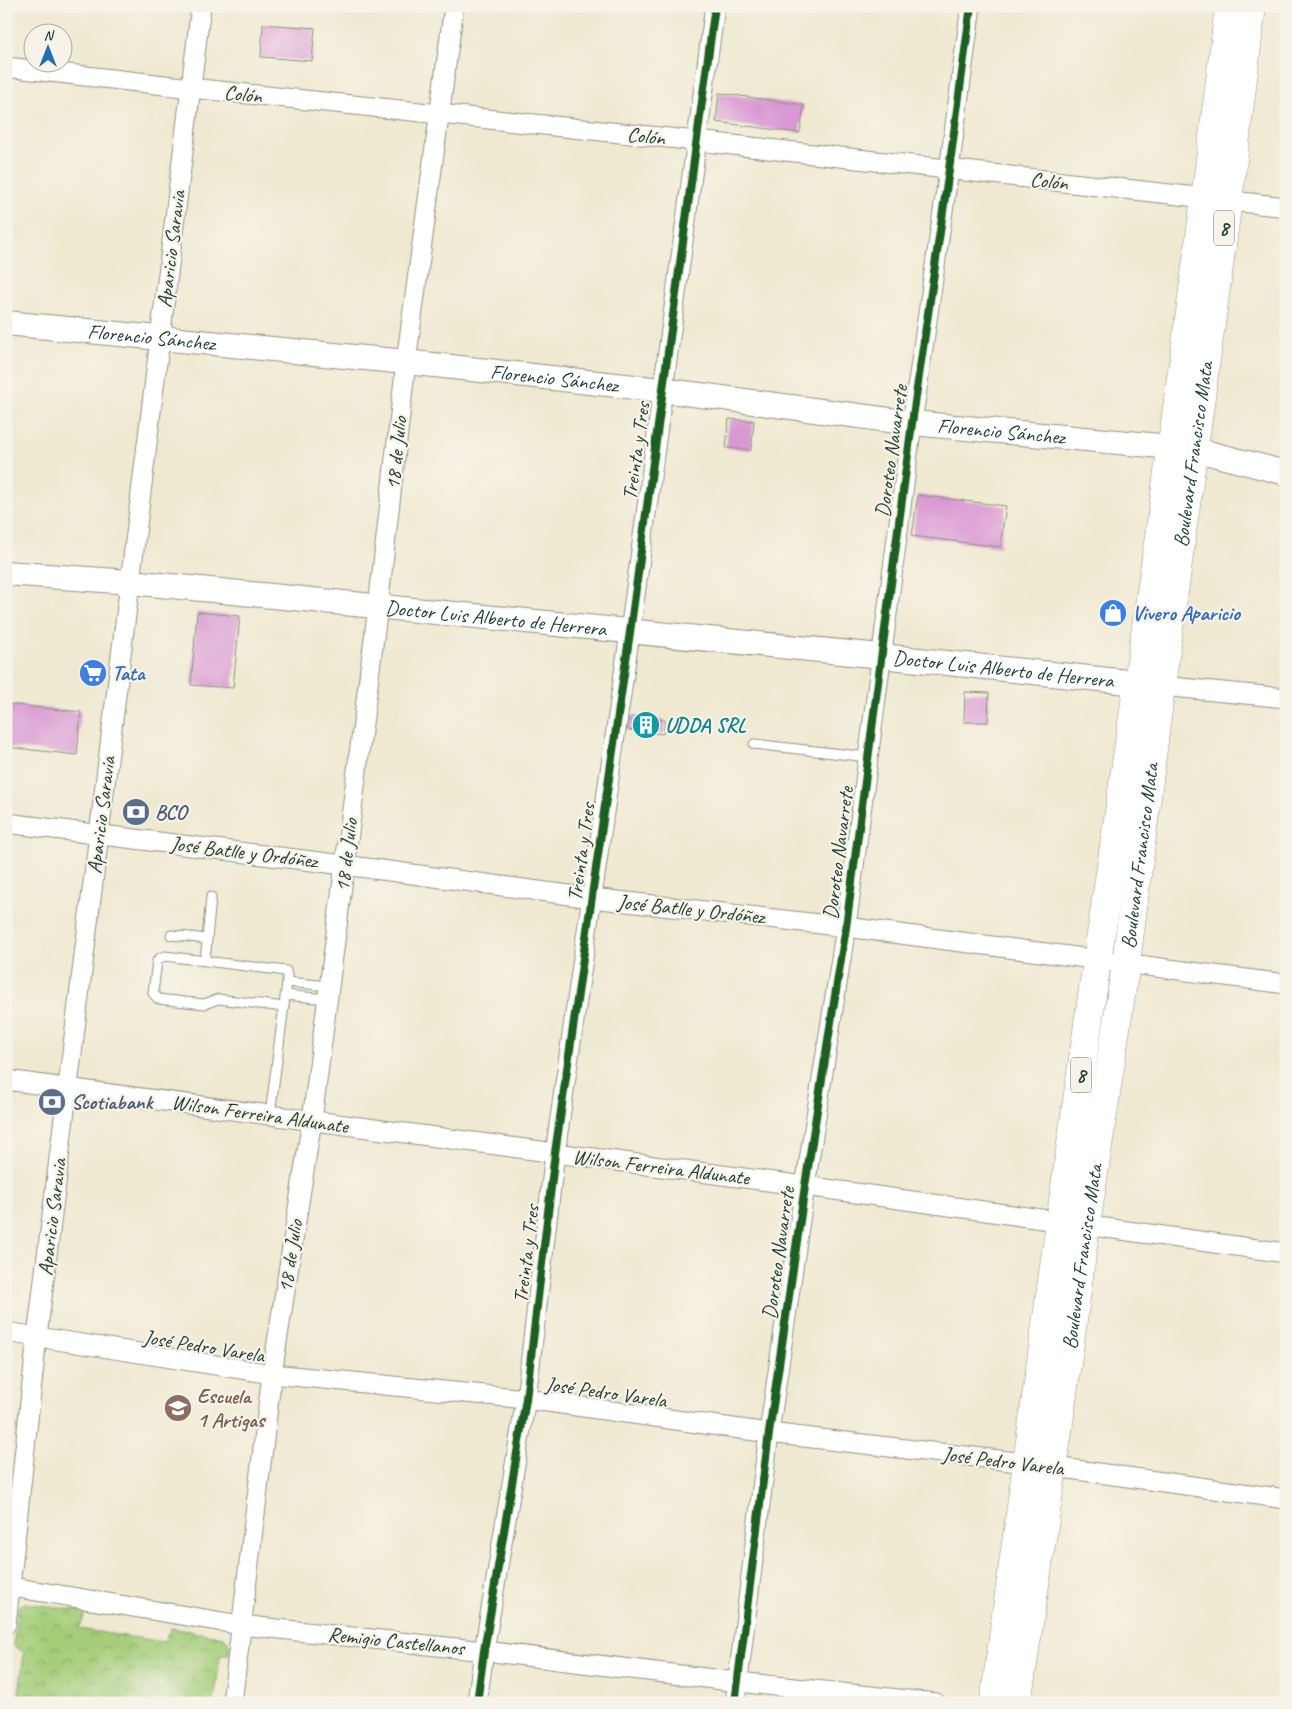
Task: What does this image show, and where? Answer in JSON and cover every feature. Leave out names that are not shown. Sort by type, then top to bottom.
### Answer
[{"type":"main road","name":"Boulevard Francisco Mata","points":[[1217,200],[1229,6]]},
{"type":"main road","name":"Boulevard Francisco Mata","points":[[1073,1222],[1126,963],[1150,685],[1217,200],[1252,6]]},
{"type":"main road","name":"Boulevard Francisco Mata","points":[[1016,1703],[1040,1465],[1073,1222],[1098,960],[1150,685]]},
{"type":"main road","name":"Boulevard Francisco Mata","points":[[994,1703],[1040,1465]]},
{"type":"street","name":"Aparicio Saravia","points":[[6,1624],[8,1587],[37,1337],[201,6]]},
{"type":"street","name":"18 de Julio","points":[[232,1703],[272,1374],[312,1120],[378,607],[406,362],[454,6]]},
{"type":"street","name":"Treinta y Tres","points":[[477,1703],[526,1399],[555,1153],[630,632],[715,6]]},
{"type":"street","name":"Doroteo Navarrete","points":[[735,1703],[769,1434],[805,1186],[846,927],[912,423],[971,6]]},
{"type":"street","name":"Colón","points":[[6,66],[191,88],[697,141],[1286,207]]},
{"type":"street","name":"Florencio Sánchez","points":[[6,323],[406,362],[662,390],[912,423],[1182,448],[1286,473]]},
{"type":"street","name":"Doctor Luis Alberto de Herrera","points":[[6,573],[130,582],[1286,698]]},
{"type":"street","name":"José Batlle y Ordóñez","points":[[6,823],[592,898],[846,927],[1286,984]]},
{"type":"street","name":"Wilson Ferreira Aldunate","points":[[6,1080],[1073,1222],[1286,1253]]},
{"type":"street","name":"José Pedro Varela","points":[[6,1332],[272,1374],[526,1399],[769,1434],[1040,1465],[1286,1499]]},
{"type":"street","name":"Remigio Castellanos","points":[[8,1587],[242,1625],[936,1703]]},
{"type":"lane","points":[[754,744],[868,757]]},
{"type":"lane","points":[[205,961],[211,898]]},
{"type":"lane","points":[[171,935],[207,939]]},
{"type":"lane","points":[[270,1115],[284,1007],[285,995],[288,975],[286,970],[165,956],[157,961],[153,993],[158,999],[204,1004],[218,999],[284,1007]]},
{"type":"lane","points":[[287,982],[328,993]]},
{"type":"lane","points":[[285,995],[328,993]]},
{"type":"green space","points":[[25,1603],[86,1612],[79,1629],[164,1642],[171,1628],[224,1637],[230,1644],[229,1654],[220,1656],[214,1703],[18,1703],[24,1653],[13,1645],[18,1607]]},
{"type":"building","points":[[263,24],[315,28],[312,61],[261,57]]},
{"type":"building","points":[[719,93],[804,105],[800,133],[716,122]]},
{"type":"building","points":[[729,419],[754,421],[751,450],[726,448]]},
{"type":"building","points":[[918,495],[1006,506],[1000,547],[912,536]]},
{"type":"building","points":[[197,612],[240,616],[233,688],[191,685]]},
{"type":"building","points":[[965,692],[989,693],[988,722],[964,722]]},
{"type":"building","points":[[6,704],[81,712],[77,755],[6,747]]},
{"type":"building","name":"UDDA SRL","points":[[630,717],[665,720],[663,734],[627,730]]},
{"type":"cycle path","points":[[477,1703],[526,1399],[555,1153],[630,632],[715,6]]},
{"type":"cycle path","points":[[735,1703],[769,1433],[805,1186],[846,927],[912,423],[971,6]]},
{"type":"place","name":"Vivero Aparicio","points":[[1113,613]]},
{"type":"place","name":"Tata","points":[[93,673]]},
{"type":"place","name":"UDDA SRL","points":[[646,725]]},
{"type":"place","name":"BCO","points":[[136,812]]},
{"type":"place","name":"Scotiabank","points":[[52,1102]]},
{"type":"place","name":"Escuela 1 Artigas","points":[[178,1408]]}]
